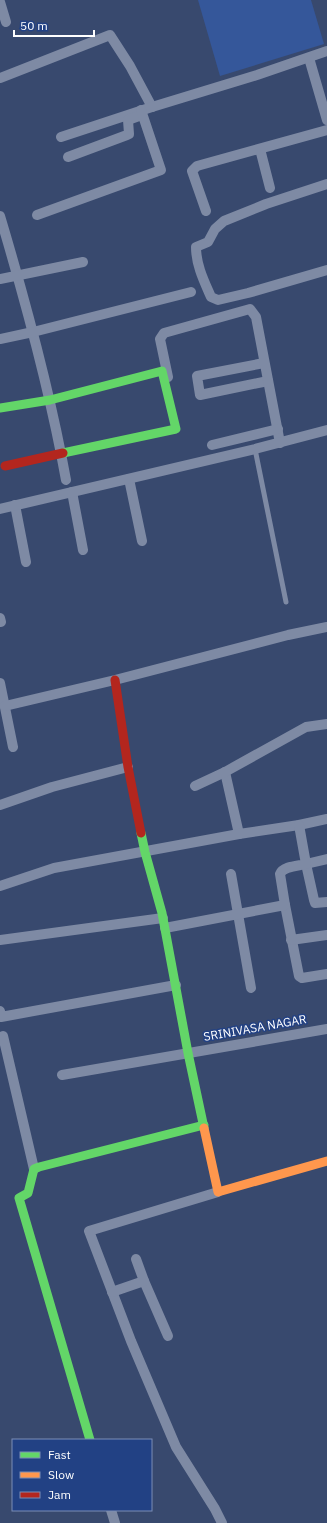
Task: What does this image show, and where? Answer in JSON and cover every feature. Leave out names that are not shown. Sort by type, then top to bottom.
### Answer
[{"type":"street","points":[[0,2],[6,22]]},
{"type":"street","points":[[0,78],[110,35],[130,66],[152,107]]},
{"type":"street","points":[[68,157],[129,134],[128,120],[152,107],[327,51]]},
{"type":"street","points":[[309,58],[327,120]]},
{"type":"street","points":[[61,137],[142,113]]},
{"type":"street","points":[[37,215],[161,170],[142,113]]},
{"type":"street","points":[[206,212],[192,171],[194,168],[327,130]]},
{"type":"street","points":[[260,149],[270,188]]},
{"type":"street","points":[[327,184],[266,204],[224,221],[215,229],[208,242],[196,247],[196,257],[202,278],[211,297],[218,300],[248,293],[327,270]]},
{"type":"street","points":[[0,216],[33,332],[50,400],[66,480]]},
{"type":"street","points":[[0,279],[83,262]]},
{"type":"street","points":[[0,339],[191,292]]},
{"type":"street","points":[[174,405],[160,339],[164,333],[250,309],[256,317],[280,443]]},
{"type":"street","points":[[264,363],[197,376],[200,394],[268,381]]},
{"type":"street","points":[[0,408],[50,400],[162,371],[176,429],[5,466]]},
{"type":"street","points":[[212,445],[278,429]]},
{"type":"street","points":[[1,508],[255,449],[327,430]]},
{"type":"street","points":[[129,479],[142,541]]},
{"type":"street","points":[[72,492],[83,550]]},
{"type":"street","points":[[15,505],[26,562]]},
{"type":"street","points":[[5,706],[115,680],[288,635],[327,627]]},
{"type":"street","points":[[115,680],[128,767],[145,852],[165,928],[188,1053],[218,1192]]},
{"type":"street","points":[[0,683],[5,706],[4,723],[13,747]]},
{"type":"street","points":[[195,786],[225,772],[306,727],[327,724]]},
{"type":"street","points":[[0,805],[52,787],[128,767]]},
{"type":"street","points":[[225,772],[239,834]]},
{"type":"street","points":[[0,886],[54,868],[327,819]]},
{"type":"street","points":[[299,825],[315,903],[327,902]]},
{"type":"street","points":[[327,859],[285,868],[280,874],[291,940],[299,976],[302,978],[327,974]]},
{"type":"street","points":[[231,874],[251,988]]},
{"type":"street","points":[[165,928],[285,905]]},
{"type":"street","points":[[0,940],[162,918]]},
{"type":"street","points":[[291,940],[327,935]]},
{"type":"street","points":[[0,1011],[1,1017],[176,985]]},
{"type":"street","name":"SRINIVASA NAGAR","points":[[62,1075],[327,1029]]},
{"type":"street","points":[[3,1036],[34,1169],[28,1193],[18,1200],[90,1439]]},
{"type":"street","points":[[34,1169],[204,1125]]},
{"type":"street","points":[[222,1523],[215,1509],[176,1447],[131,1341],[89,1231],[327,1160]]},
{"type":"street","points":[[136,1259],[168,1336]]},
{"type":"street","points":[[112,1292],[144,1281]]},
{"type":"street","points":[[111,1511],[115,1523]]},
{"type":"lane","points":[[255,449],[286,602]]},
{"type":"shaded area","points":[[198,0],[311,0],[324,44],[220,76]]},
{"type":"traffic: fast","points":[[0,408],[50,400],[162,371],[176,429],[63,453]]},
{"type":"traffic: fast","points":[[141,833],[162,913],[188,1053],[204,1128]]},
{"type":"traffic: fast","points":[[90,1439],[19,1198],[28,1193],[34,1169],[39,1167],[204,1125]]},
{"type":"traffic: slow","points":[[204,1128],[218,1192],[327,1161]]},
{"type":"traffic: jam","points":[[5,466],[63,453]]},
{"type":"traffic: jam","points":[[115,680],[128,767],[141,833]]}]
